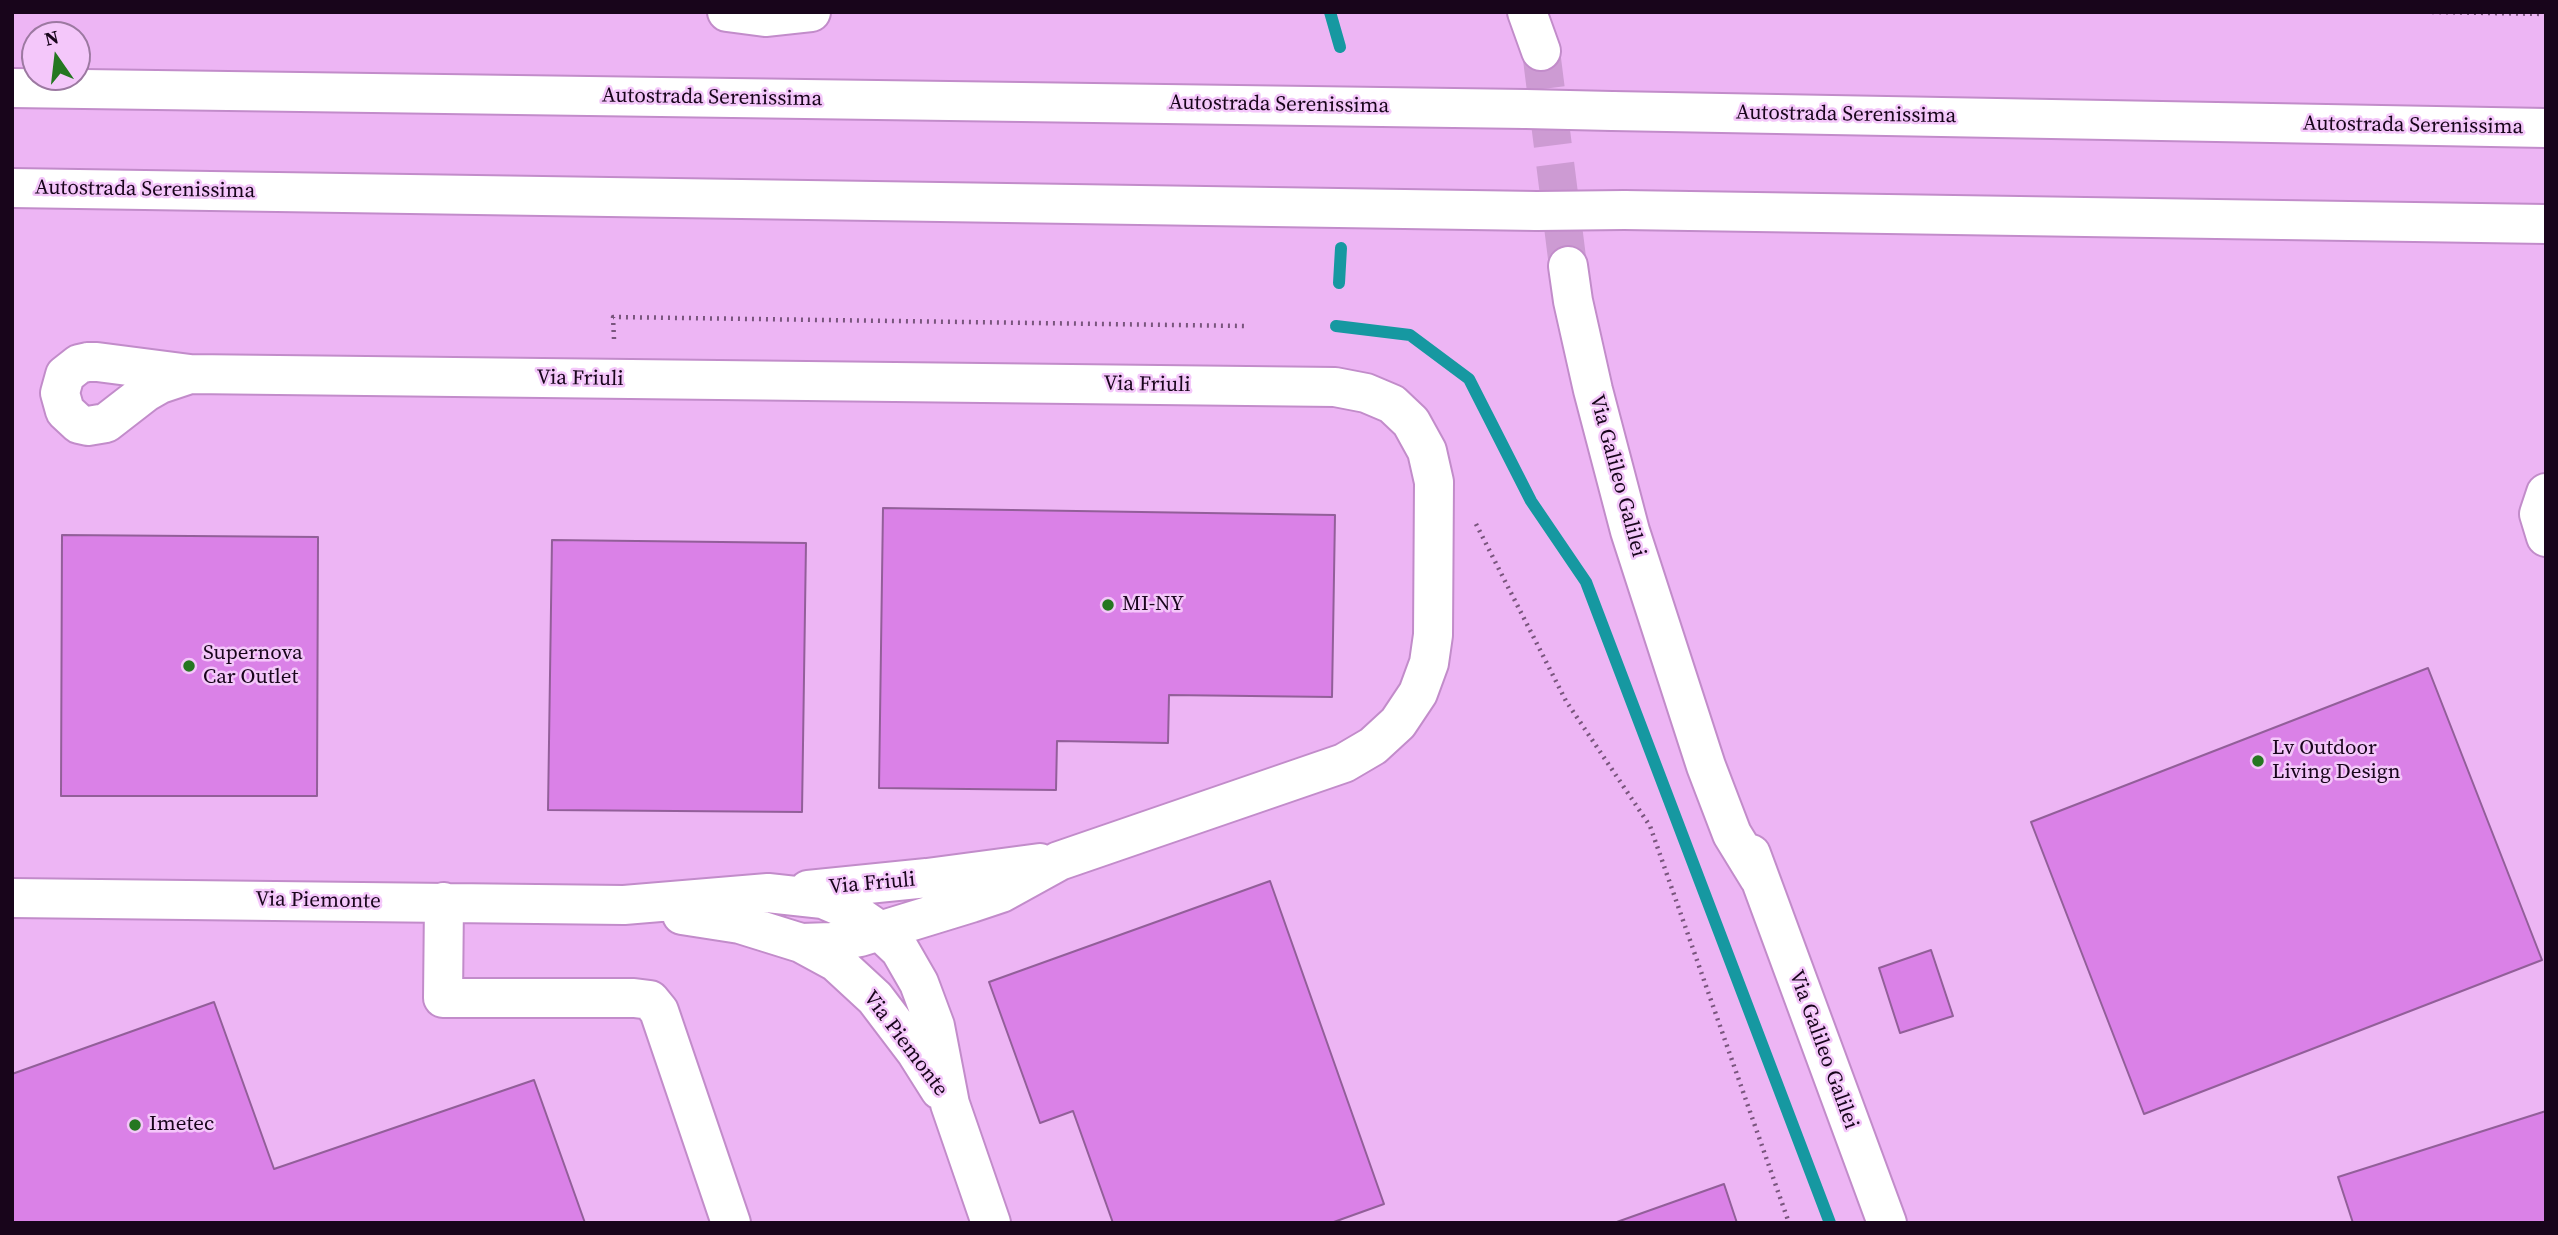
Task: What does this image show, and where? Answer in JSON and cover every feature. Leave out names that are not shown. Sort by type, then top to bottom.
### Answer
[{"type":"main road","points":[[727,12],[765,18],[811,12]]},
{"type":"main road","points":[[1527,12],[1541,51]]},
{"type":"main road","name":"Autostrada Serenissima","points":[[12,88],[1526,109],[2546,128]]},
{"type":"main road","name":"Autostrada Serenissima","points":[[12,188],[2546,224]]},
{"type":"main road","name":"Via Galileo Galilei","points":[[1568,266],[1593,390],[1630,531],[1679,683],[1717,753],[1759,878],[1887,1223]]},
{"type":"main road","name":"Via Friuli","points":[[190,374],[1335,387],[1366,393],[1392,404],[1411,422],[1427,451],[1434,482],[1433,635],[1429,663],[1418,693],[1398,723],[1373,746],[1344,764],[1059,860],[1001,892],[930,917],[832,942],[801,943]]},
{"type":"main road","points":[[2546,493],[2539,514],[2546,537]]},
{"type":"main road","name":"Via Friuli","points":[[768,892],[869,885],[1059,860]]},
{"type":"main road","name":"Via Piemonte","points":[[12,898],[624,905],[768,892],[823,899],[851,911],[880,931],[900,950],[919,983],[935,1026],[950,1104],[991,1223]]},
{"type":"main road","points":[[444,902],[443,998],[650,1000],[659,1011],[731,1223]]},
{"type":"main road","name":"Via Piemonte","points":[[624,905],[740,924],[801,943],[835,962],[875,998],[916,1052],[950,1104]]},
{"type":"path","points":[[2432,12],[2546,14]]},
{"type":"path","points":[[614,350],[613,317],[1245,326]]},
{"type":"path","points":[[1434,482],[1475,521],[1566,701],[1650,826],[1789,1223]]},
{"type":"building","name":"MI-NY","points":[[883,508],[1335,515],[1332,697],[1169,695],[1168,743],[1057,741],[1056,790],[879,788]]},
{"type":"building","points":[[62,535],[318,537],[317,796],[61,796]]},
{"type":"building","points":[[552,540],[806,543],[802,812],[548,810]]},
{"type":"building","points":[[2428,668],[2542,960],[2144,1114],[2031,822]]},
{"type":"building","points":[[1270,881],[1384,1204],[1331,1223],[1113,1223],[1073,1111],[1040,1123],[989,982]]},
{"type":"building","points":[[1931,950],[1953,1016],[1900,1033],[1879,968]]},
{"type":"building","name":"Imetec","points":[[214,1002],[274,1169],[534,1080],[585,1223],[12,1223],[12,1074]]},
{"type":"building","points":[[2546,1111],[2546,1223],[2353,1223],[2338,1177]]},
{"type":"building","points":[[1724,1184],[1737,1223],[1614,1223]]},
{"type":"waterway","points":[[1330,12],[1340,47]]},
{"type":"waterway","points":[[1339,283],[1341,248]]},
{"type":"waterway","points":[[1336,326],[1410,335],[1469,379],[1531,501],[1586,582],[1830,1223]]},
{"type":"tunnel","points":[[1541,51],[1568,266]]},
{"type":"place","name":"MI-NY","points":[[1108,605]]},
{"type":"place","name":"Supernova Car Outlet","points":[[189,666]]},
{"type":"place","name":"Lv Outdoor Living Design","points":[[2258,761]]},
{"type":"place","name":"Imetec","points":[[135,1125]]}]
